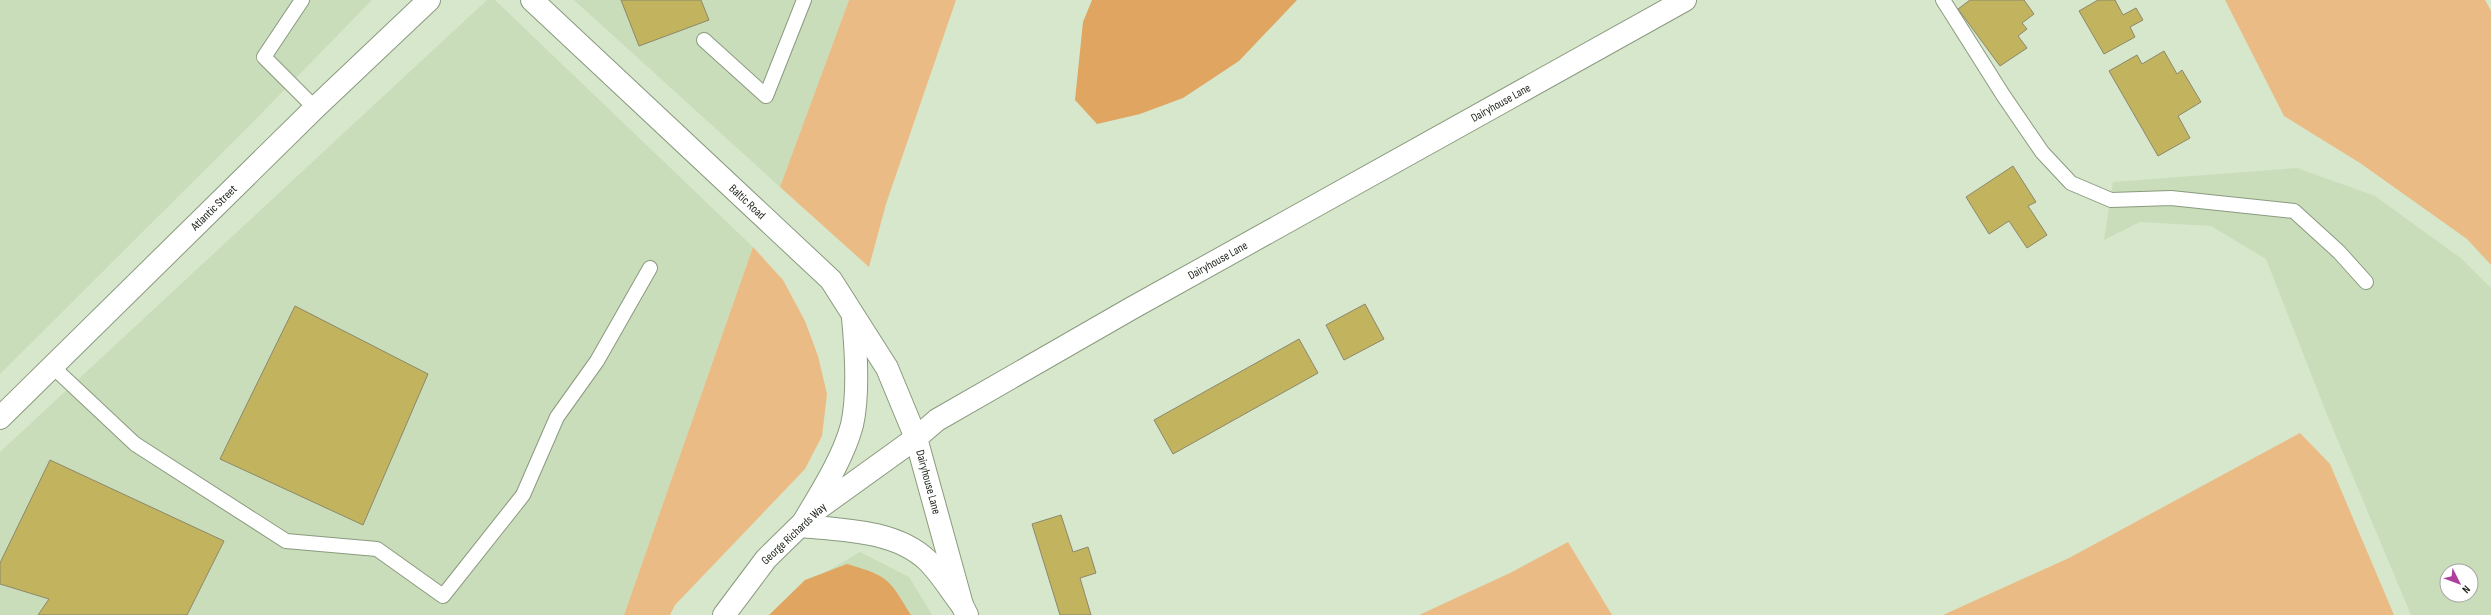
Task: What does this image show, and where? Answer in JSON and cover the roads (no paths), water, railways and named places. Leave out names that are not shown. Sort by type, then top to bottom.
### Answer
[{"type":"street","name":"Atlantic Street","points":[[0,418],[315,108],[430,0]]},
{"type":"street","name":"Baltic Road","points":[[532,0],[831,280],[887,368],[916,438]]},
{"type":"street","name":"Dairyhouse Lane","points":[[965,610],[916,438],[937,420],[1125,312],[1685,0]]},
{"type":"street","points":[[853,314],[857,362],[852,425],[830,479],[801,526],[855,531],[892,539],[928,561],[965,610]]},
{"type":"street","name":"George Richards Way","points":[[724,615],[766,559],[816,510],[916,438]]},
{"type":"lane","points":[[302,0],[264,56],[315,108]]},
{"type":"lane","points":[[704,40],[766,96],[804,0]]},
{"type":"lane","points":[[1943,0],[2003,95],[2038,146],[2071,183],[2111,200],[2170,198],[2294,211],[2339,252],[2366,282]]},
{"type":"lane","points":[[52,367],[135,444],[286,540],[377,549],[442,596],[523,496],[557,417],[597,361],[650,268]]}]
